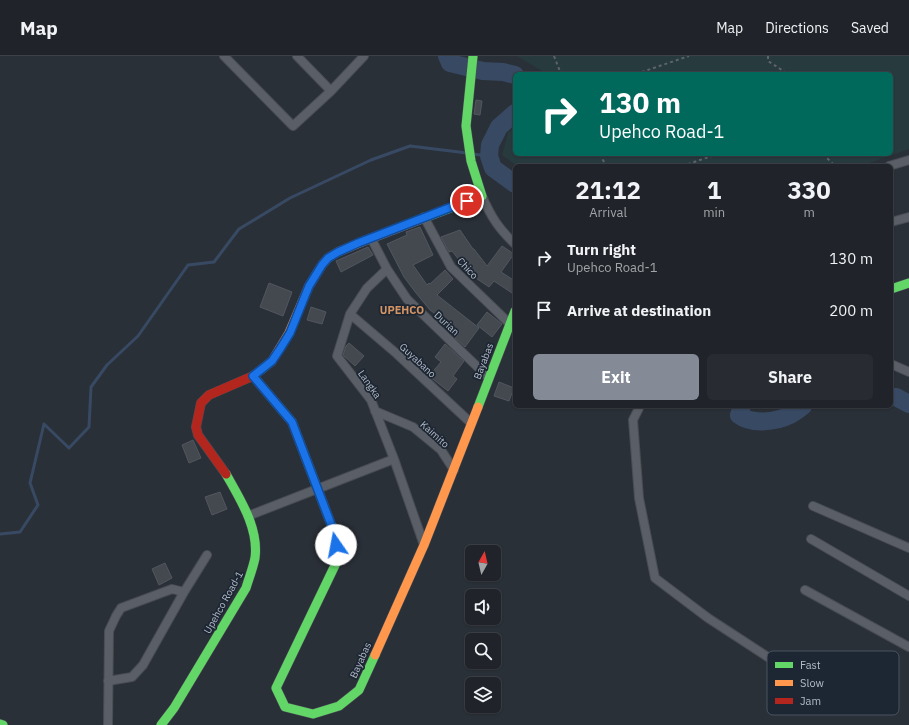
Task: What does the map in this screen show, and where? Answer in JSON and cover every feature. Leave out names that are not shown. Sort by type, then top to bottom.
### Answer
[{"type":"street","points":[[224,56],[292,126],[331,91],[364,56]]},
{"type":"street","points":[[297,56],[331,91]]},
{"type":"street","points":[[473,56],[466,126],[471,161],[489,213],[501,231],[513,242]]},
{"type":"street","points":[[893,165],[909,160]]},
{"type":"street","name":"Upehco Road-1","points":[[161,725],[166,721],[242,594],[250,578],[255,557],[254,535],[248,516],[223,468],[198,435],[196,427],[201,403],[209,395],[253,376],[272,361],[290,333],[309,286],[328,258],[338,252],[371,238],[482,196]]},
{"type":"street","name":"Chico","points":[[424,217],[452,267],[510,324]]},
{"type":"street","points":[[893,221],[909,217]]},
{"type":"street","name":"Durian","points":[[371,238],[387,269],[406,299],[489,378]]},
{"type":"street","name":"Langka","points":[[387,269],[367,288],[350,314],[337,356],[371,400],[394,458],[424,545]]},
{"type":"street","points":[[893,288],[909,283]]},
{"type":"street","name":"Guyabano","points":[[350,314],[397,354],[471,423]]},
{"type":"street","name":"Bayabas","points":[[253,376],[292,422],[334,532],[338,559],[276,688],[285,707],[313,714],[340,706],[359,690],[424,545],[513,317]]},
{"type":"street","points":[[893,365],[909,372]]},
{"type":"street","points":[[639,408],[633,420],[639,498],[655,578],[708,618],[767,656]]},
{"type":"street","name":"Kaimito","points":[[375,411],[413,427],[440,450],[454,470]]},
{"type":"street","points":[[248,516],[394,458]]},
{"type":"street","points":[[813,506],[909,548]]},
{"type":"street","points":[[811,538],[909,596]]},
{"type":"street","points":[[108,681],[132,677],[143,665],[184,592],[207,555]]},
{"type":"street","points":[[108,725],[109,631],[116,616],[121,608],[172,589],[184,592]]},
{"type":"street","points":[[806,590],[909,647]]},
{"type":"path","points":[[554,56],[560,72]]},
{"type":"path","points":[[642,72],[689,56]]},
{"type":"path","points":[[768,56],[768,61],[784,72]]},
{"type":"path","points":[[688,164],[712,156]]},
{"type":"path","points":[[826,156],[833,164]]},
{"type":"green space","points":[[517,56],[909,56],[909,149],[893,155],[893,72],[544,72]]},
{"type":"green space","points":[[513,129],[513,156],[889,156],[867,164],[514,164],[502,155],[508,133]]},
{"type":"building","points":[[476,100],[482,101],[480,115],[474,114]]},
{"type":"building","points":[[420,227],[433,255],[413,265],[427,285],[445,270],[453,279],[437,295],[479,328],[465,347],[455,338],[460,332],[430,310],[416,293],[404,277],[387,244],[407,235],[406,232]]},
{"type":"building","points":[[460,230],[487,266],[502,246],[513,253],[501,272],[513,280],[513,294],[494,281],[489,287],[470,274],[452,251],[449,252],[441,237]]},
{"type":"building","points":[[368,247],[373,255],[341,272],[336,261]]},
{"type":"building","points":[[269,283],[292,292],[283,316],[260,307]]},
{"type":"building","points":[[311,307],[326,312],[322,324],[307,320]]},
{"type":"building","points":[[487,312],[502,324],[492,337],[477,325]]},
{"type":"building","points":[[349,343],[364,356],[355,366],[343,355],[346,346]]},
{"type":"building","points":[[445,344],[464,361],[453,376],[457,379],[448,391],[429,376],[441,362],[435,357]]},
{"type":"building","points":[[499,382],[513,388],[509,401],[494,396]]},
{"type":"building","points":[[193,440],[201,458],[189,463],[182,445]]},
{"type":"building","points":[[220,492],[227,509],[212,515],[205,497]]},
{"type":"building","points":[[165,563],[172,578],[159,585],[152,569]]},
{"type":"waterway","points":[[447,56],[450,63],[483,71],[503,72],[513,74]]},
{"type":"waterway","points":[[513,115],[499,127],[490,145],[489,156],[493,168],[513,183]]},
{"type":"waterway","points":[[0,534],[20,532],[38,505],[30,483],[44,424],[69,448],[89,427],[91,387],[107,365],[138,336],[188,265],[214,262],[239,229],[290,198],[371,160],[410,146],[467,153]]},
{"type":"waterway","points":[[472,154],[489,156]]},
{"type":"waterway","points":[[893,397],[896,397],[909,404]]},
{"type":"waterway","points":[[741,408],[739,415],[744,418],[757,421],[771,421],[778,419],[792,414],[800,408]]},
{"type":"traffic: fast","points":[[424,218],[482,196],[471,161],[466,126],[473,56]]},
{"type":"traffic: fast","points":[[893,288],[909,283]]},
{"type":"traffic: fast","points":[[478,407],[513,316]]},
{"type":"traffic: fast","points":[[253,376],[292,422],[334,532],[338,559],[276,688],[285,707],[313,714],[339,706],[359,690],[375,655]]},
{"type":"traffic: fast","points":[[161,725],[174,708],[246,588],[254,562],[255,547],[251,525],[247,514],[226,474]]},
{"type":"traffic: slow","points":[[262,369],[272,361],[289,333],[309,286],[328,258],[359,243],[424,218]]},
{"type":"traffic: slow","points":[[375,655],[424,545],[478,407]]},
{"type":"traffic: jam","points":[[226,474],[198,435],[196,427],[201,403],[209,395],[253,376],[262,369]]},
{"type":"district","name":"UPEHCO","points":[[402,310]]},
{"type":"route","points":[[336,545],[334,532],[292,422],[253,376],[272,361],[280,349],[290,333],[309,286],[328,258],[358,243],[467,201]]}]
